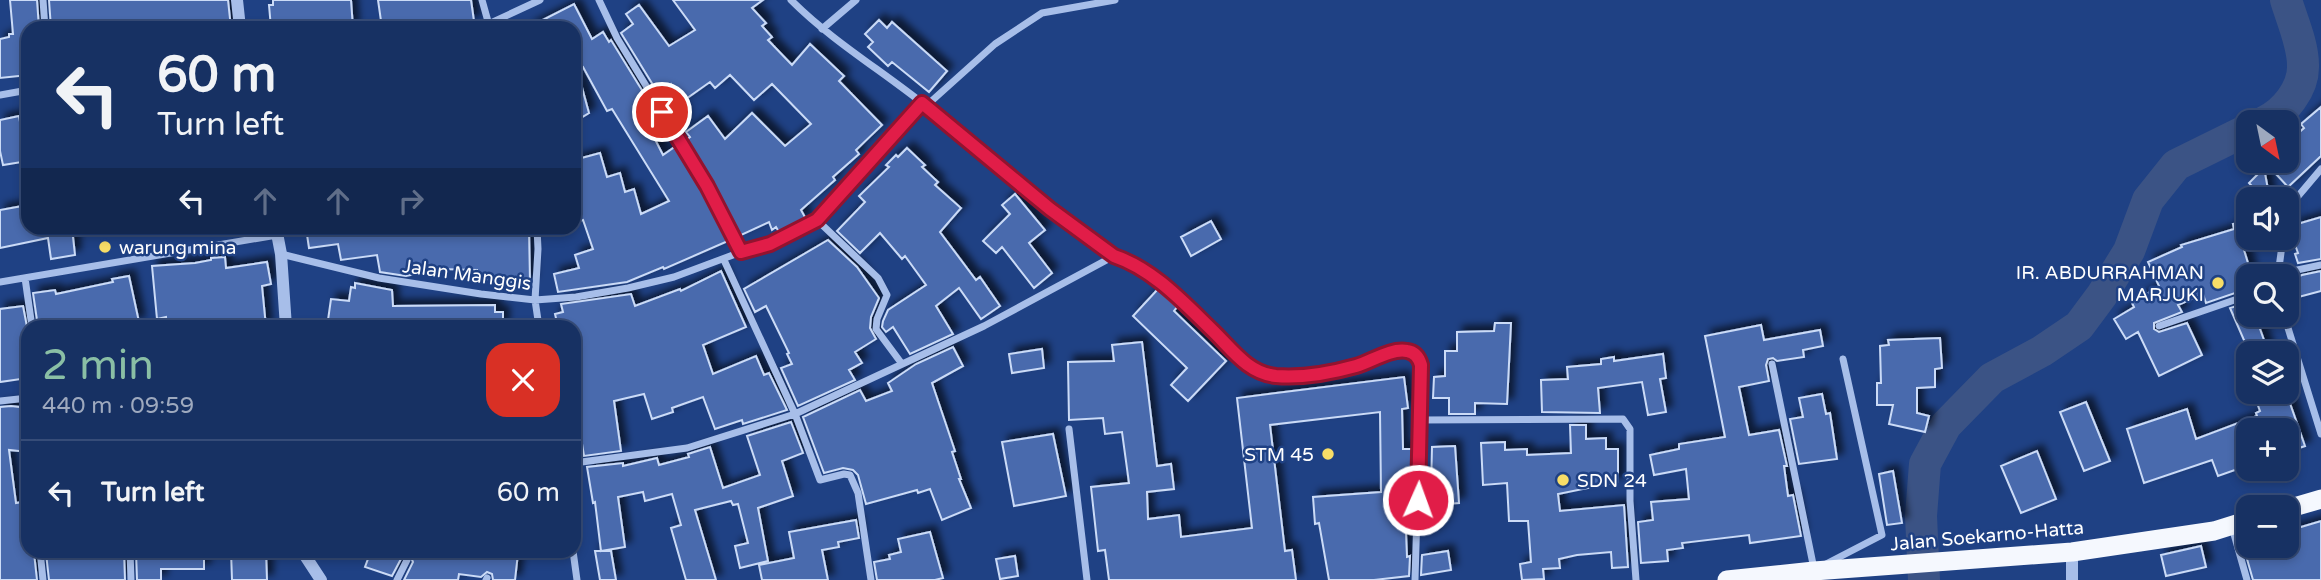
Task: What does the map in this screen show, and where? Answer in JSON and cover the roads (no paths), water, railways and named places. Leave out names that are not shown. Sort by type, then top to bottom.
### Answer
[{"type":"highway","points":[[2299,505],[2321,499]]},
{"type":"highway","name":"Jalan Soekarno-Hatta","points":[[1744,579],[1814,570],[2072,552],[2214,531],[2236,524]]},
{"type":"street","points":[[43,0],[44,21]]},
{"type":"street","points":[[237,0],[239,21]]},
{"type":"street","points":[[482,0],[489,21]]},
{"type":"street","points":[[500,21],[540,0]]},
{"type":"street","points":[[599,0],[617,38],[707,186],[741,252]]},
{"type":"street","points":[[791,0],[822,30],[924,104],[1050,209],[1114,256],[1154,277],[1179,298],[1246,365],[1274,376],[1325,373],[1357,366],[1397,352],[1406,351],[1417,357],[1421,365],[1415,580]]},
{"type":"street","points":[[822,30],[856,0]]},
{"type":"street","name":"Jalan Manggis","points":[[281,254],[379,278],[481,295],[535,300],[576,297],[674,277],[770,244],[817,220],[924,104],[995,44],[1042,13],[1115,0]]},
{"type":"street","points":[[0,95],[21,91]]},
{"type":"street","points":[[2299,195],[2321,169]]},
{"type":"street","points":[[817,220],[878,278],[885,288],[887,295],[877,319],[876,329],[902,364]]},
{"type":"street","points":[[0,282],[256,235]]},
{"type":"street","points":[[278,235],[286,320]]},
{"type":"street","points":[[537,235],[535,300],[538,320]]},
{"type":"street","points":[[581,462],[687,448],[796,414],[984,326],[1114,256]]},
{"type":"street","points":[[724,260],[796,414],[820,480],[844,474],[850,475],[855,482],[871,580]]},
{"type":"street","points":[[2299,270],[2321,265]]},
{"type":"street","points":[[25,278],[31,320]]},
{"type":"street","points":[[2160,326],[2236,300]]},
{"type":"street","points":[[2288,327],[2321,434]]},
{"type":"street","points":[[1772,364],[1814,570],[1882,535],[1843,359]]},
{"type":"street","points":[[0,401],[21,399]]},
{"type":"street","points":[[1420,419],[1623,419],[1630,429],[1630,501],[1636,580]]},
{"type":"street","points":[[1069,429],[1087,580]]},
{"type":"street","points":[[2072,552],[2072,580]]},
{"type":"street","points":[[41,558],[43,580]]},
{"type":"street","points":[[130,558],[131,580]]},
{"type":"street","points":[[306,558],[320,580]]},
{"type":"street","points":[[574,558],[578,580]]},
{"type":"street","points":[[2244,558],[2247,580]]},
{"type":"street","points":[[397,580],[407,560]]},
{"type":"waterway","points":[[2282,110],[2300,83],[2303,65],[2297,32],[2286,0]]},
{"type":"waterway","points":[[1924,580],[1921,516],[1925,464],[1946,425],[1992,378],[2042,351],[2079,326],[2129,251],[2148,200],[2176,165],[2236,135]]},
{"type":"place","name":"warung mina","points":[[105,247]]},
{"type":"place","name":"IR. ABDURRAHMAN MARJUKI","points":[[2218,283]]},
{"type":"place","name":"STM 45","points":[[1328,454]]},
{"type":"place","name":"SDN 24","points":[[1563,480]]}]
